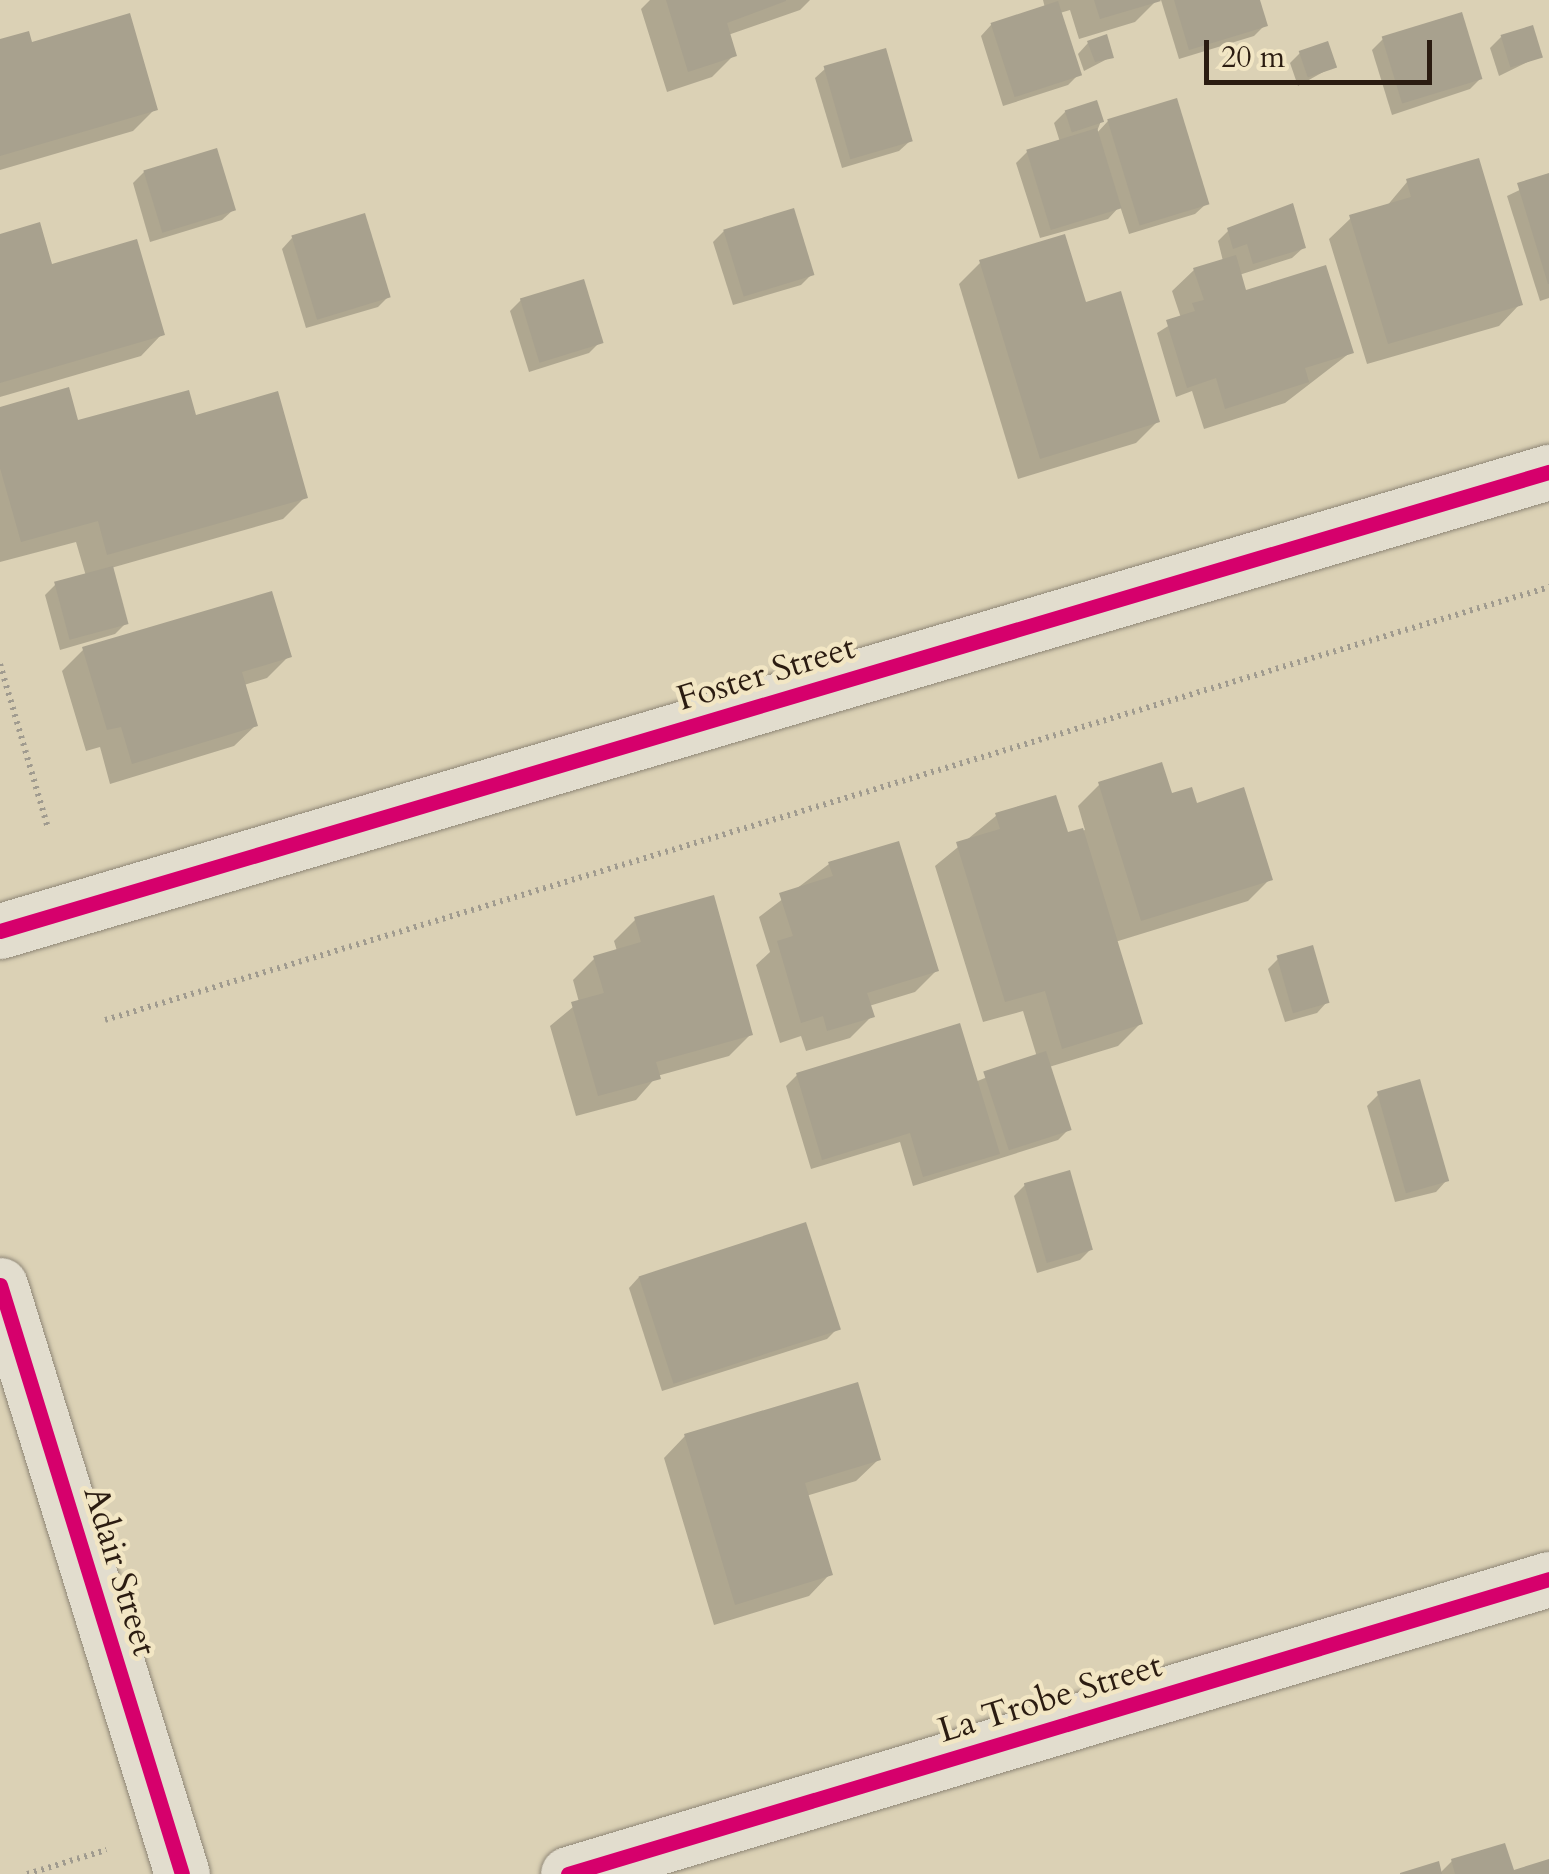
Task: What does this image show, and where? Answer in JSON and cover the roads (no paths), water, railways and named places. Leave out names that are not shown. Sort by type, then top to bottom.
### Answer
[{"type":"street","name":"Foster Street","points":[[0,931],[1549,472]]},
{"type":"street","name":"Adair Street","points":[[0,1285],[175,1849]]},
{"type":"street","name":"La Trobe Street","points":[[568,1874],[1549,1578]]}]
